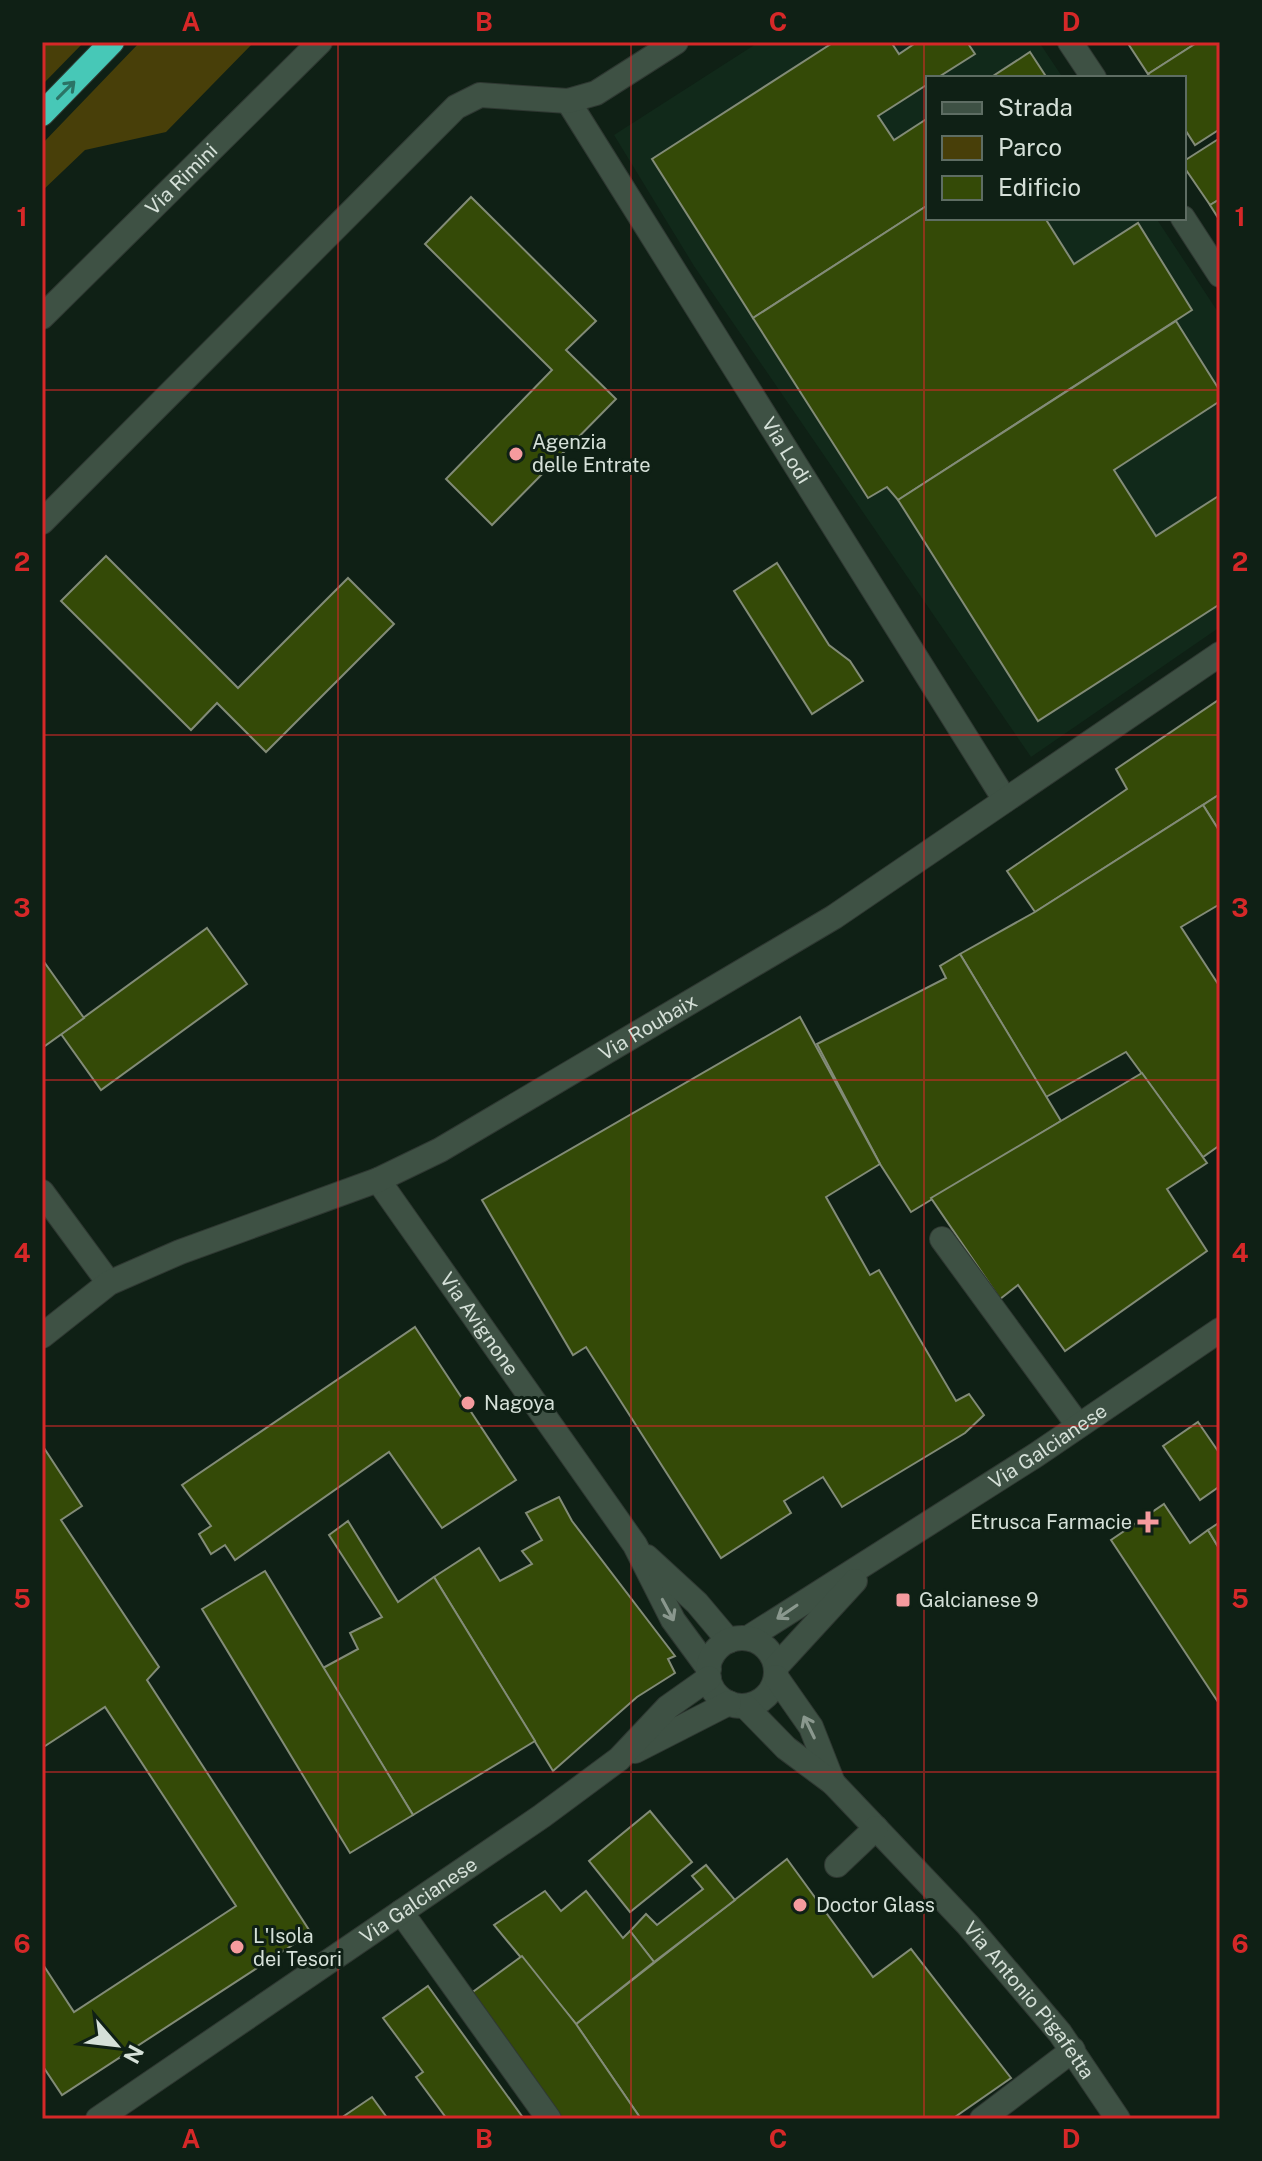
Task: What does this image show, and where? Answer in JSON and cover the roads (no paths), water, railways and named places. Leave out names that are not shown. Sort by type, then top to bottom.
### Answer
[{"type":"highway","points":[[42,114],[112,42]]},
{"type":"street","name":"Via Rimini","points":[[42,317],[320,42]]},
{"type":"street","points":[[42,522],[456,107],[480,95],[568,101],[596,93],[676,42]]},
{"type":"street","points":[[1070,42],[1093,76]]},
{"type":"street","name":"Via Lodi","points":[[568,101],[1005,800]]},
{"type":"street","points":[[1184,220],[1220,275]]},
{"type":"street","name":"Via Roubaix","points":[[42,1336],[109,1283],[180,1252],[378,1180],[440,1150],[834,917],[1220,654]]},
{"type":"street","name":"Via Avignone","points":[[378,1180],[635,1545],[673,1620],[709,1674]]},
{"type":"street","points":[[42,1192],[109,1283]]},
{"type":"street","points":[[942,1239],[1078,1425]]},
{"type":"street","name":"Via Galcianese","points":[[619,1759],[668,1707],[709,1674],[715,1652],[876,1559],[1220,1330]]},
{"type":"street","name":"Via Avignone","points":[[635,1545],[738,1640]]},
{"type":"street","name":"Via Galcianese","points":[[98,2119],[619,1759],[737,1704],[765,1696],[776,1672],[876,1559]]},
{"type":"street","points":[[738,1640],[767,1648],[776,1672]]},
{"type":"street","name":"Via Antonio Pigafetta","points":[[776,1672],[811,1727],[833,1783]]},
{"type":"street","points":[[709,1674],[713,1688],[737,1704]]},
{"type":"street","name":"Via Antonio Pigafetta","points":[[737,1704],[786,1748],[833,1783],[968,1925],[1073,2050],[1118,2119]]},
{"type":"street","points":[[837,1865],[876,1828]]},
{"type":"street","points":[[401,1912],[549,2119]]},
{"type":"street","points":[[982,2119],[1073,2050]]},
{"type":"place","name":"Agenzia delle Entrate","points":[[516,454]]},
{"type":"place","name":"Nagoya","points":[[468,1403]]},
{"type":"place","name":"Etrusca Farmacie","points":[[1148,1522]]},
{"type":"place","name":"Galcianese 9","points":[[903,1600]]},
{"type":"place","name":"Doctor Glass","points":[[800,1905]]},
{"type":"place","name":"L'Isola dei Tesori","points":[[237,1947]]}]
